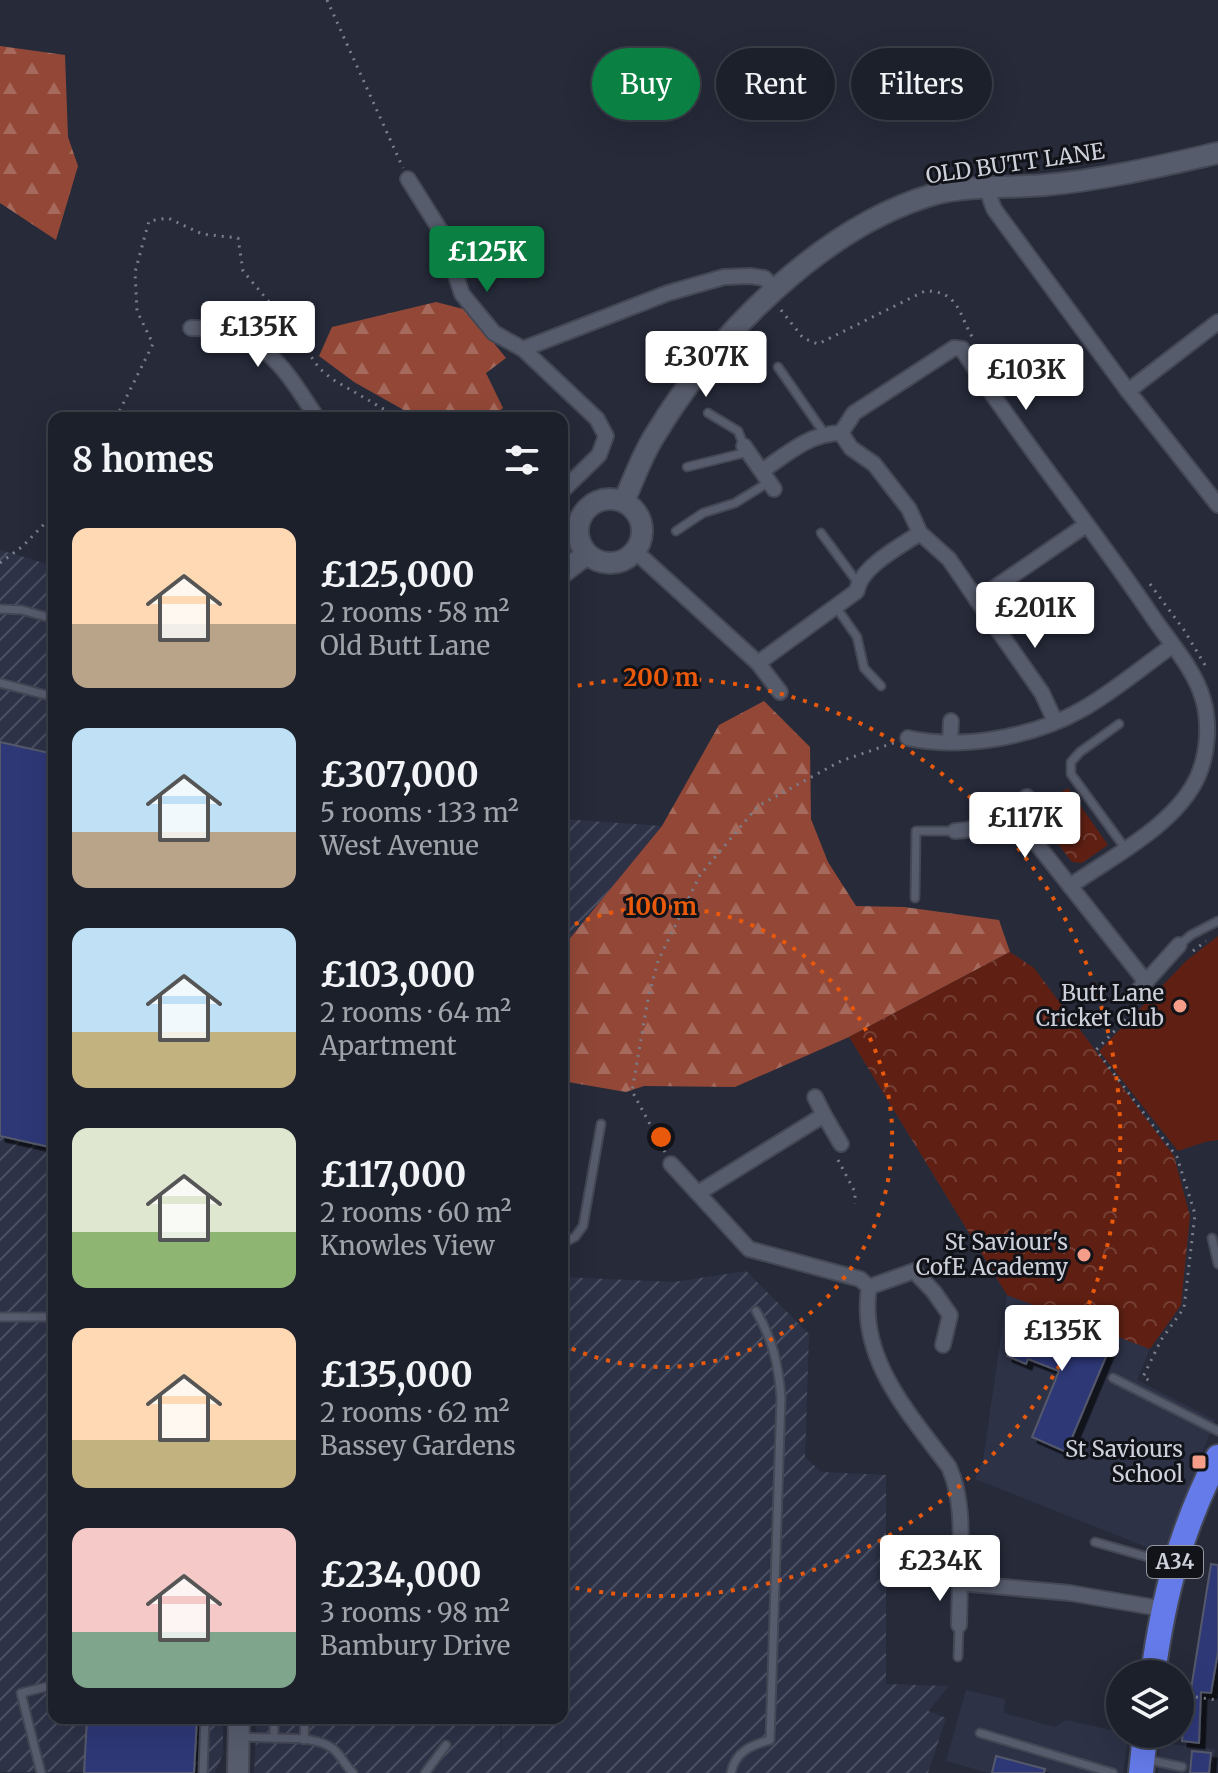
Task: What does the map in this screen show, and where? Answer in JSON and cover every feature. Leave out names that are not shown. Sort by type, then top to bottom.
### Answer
[{"type":"highway","name":"A34","points":[[1155,1660],[1174,1565],[1193,1505],[1218,1457]]},
{"type":"street","name":"OLD BUTT LANE","points":[[624,501],[653,437],[709,357],[775,288],[876,217],[938,194],[991,187],[1046,185],[1218,153]]},
{"type":"street","points":[[408,179],[442,233],[462,294],[494,333],[523,349],[597,419],[606,436],[599,455],[568,485]]},
{"type":"street","points":[[991,187],[990,198],[994,209],[1128,391],[1218,505]]},
{"type":"street","points":[[523,349],[668,293],[724,277],[764,278],[775,288]]},
{"type":"street","points":[[1128,391],[1218,322]]},
{"type":"street","points":[[191,328],[216,328],[236,334],[264,349],[279,363],[313,412]]},
{"type":"street","points":[[841,433],[854,413],[954,348],[962,349],[997,403],[1190,669],[1203,699],[1207,726],[1205,756],[1188,794],[1159,825],[1070,886]]},
{"type":"street","points":[[746,449],[768,481],[806,441],[824,433],[841,433]]},
{"type":"street","points":[[841,433],[851,448],[874,464],[883,475],[909,509],[920,533],[949,559],[1042,693],[1055,721]]},
{"type":"street","points":[[610,498],[624,501],[641,519],[642,537],[636,552],[618,563],[601,562],[587,554],[580,544],[578,528],[584,512],[596,502],[610,498]]},
{"type":"street","points":[[977,600],[1086,525]]},
{"type":"street","points":[[758,663],[857,591],[858,584],[876,563],[920,533]]},
{"type":"street","points":[[636,552],[758,663],[780,692]]},
{"type":"street","points":[[568,568],[587,554]]},
{"type":"street","points":[[908,738],[929,743],[950,742],[1037,729],[1081,710],[1172,646]]},
{"type":"street","points":[[950,742],[951,721]]},
{"type":"street","points":[[955,831],[975,829],[1027,797]]},
{"type":"street","points":[[1010,810],[1146,982]]},
{"type":"street","points":[[1139,998],[1146,982],[1183,950]]},
{"type":"street","points":[[815,1097],[841,1144]]},
{"type":"street","points":[[698,1193],[824,1115]]},
{"type":"street","points":[[671,1164],[749,1249],[860,1279],[869,1287]]},
{"type":"street","points":[[869,1287],[914,1271],[950,1315],[943,1345]]},
{"type":"street","points":[[869,1287],[866,1308],[871,1345],[890,1386],[949,1467],[959,1496],[959,1625]]},
{"type":"street","points":[[960,1583],[1070,1593],[1164,1609]]},
{"type":"street","points":[[238,1773],[239,1727]]},
{"type":"lane","points":[[778,367],[824,433]]},
{"type":"lane","points":[[687,467],[746,449],[738,431],[708,413]]},
{"type":"lane","points":[[676,531],[703,513],[735,503],[768,481]]},
{"type":"lane","points":[[821,533],[858,584]]},
{"type":"lane","points":[[836,607],[857,637],[864,668],[881,686]]},
{"type":"lane","points":[[0,609],[22,610],[48,617]]},
{"type":"lane","points":[[0,683],[48,695]]},
{"type":"lane","points":[[1119,724],[1080,752],[1071,762],[1071,774],[1125,848]]},
{"type":"lane","points":[[915,898],[916,831],[955,831]]},
{"type":"lane","points":[[1183,950],[1191,935],[1218,921]]},
{"type":"lane","points":[[568,1241],[583,1226],[601,1124]]},
{"type":"lane","points":[[1212,1238],[1218,1264]]},
{"type":"lane","points":[[0,1311],[4,1317],[48,1317]]},
{"type":"lane","points":[[731,1773],[735,1760],[744,1750],[770,1740],[781,1397],[770,1334],[756,1311]]},
{"type":"lane","points":[[1113,1378],[1218,1431]]},
{"type":"lane","points":[[1095,1542],[1174,1565]]},
{"type":"lane","points":[[958,1657],[959,1625]]},
{"type":"lane","points":[[41,1773],[21,1693],[48,1686]]},
{"type":"lane","points":[[203,1773],[205,1724]]},
{"type":"lane","points":[[274,1724],[274,1738]]},
{"type":"lane","points":[[304,1740],[305,1724]]},
{"type":"lane","points":[[239,1727],[274,1738],[320,1742],[335,1749],[353,1773]]},
{"type":"lane","points":[[980,1733],[1113,1773]]},
{"type":"lane","points":[[425,1773],[446,1745]]},
{"type":"lane","points":[[1142,1766],[1182,1767]]},
{"type":"path","points":[[327,0],[408,179]]},
{"type":"path","points":[[119,412],[153,344],[137,311],[135,272],[149,221],[168,218],[202,234],[238,238],[243,271],[292,329],[319,368],[389,412]]},
{"type":"path","points":[[0,563],[23,546],[48,520]]},
{"type":"path","points":[[671,1164],[632,1091],[658,961],[700,875],[758,806],[841,761],[908,738]]},
{"type":"path","points":[[1183,950],[1206,941]]},
{"type":"path","points":[[1139,998],[1096,1050],[1177,1157],[1195,1214],[1184,1308],[1161,1340],[1143,1377],[1150,1381]]},
{"type":"path","points":[[841,1144],[836,1155],[855,1192],[855,1204]]},
{"type":"path","points":[[1194,1697],[1218,1701]]},
{"type":"shaded area","points":[[0,550],[48,564],[48,1724],[223,1724],[223,1754],[215,1773],[0,1772]]},
{"type":"shaded area","points":[[568,819],[662,826],[568,941]]},
{"type":"shaded area","name":"St Saviour's CofE Academy","points":[[1010,952],[1034,968],[1174,1156],[1190,1216],[1181,1305],[1150,1349],[1137,1380],[1215,1420],[1164,1554],[975,1479],[983,1460],[1007,1295],[849,1037]]},
{"type":"shaded area","points":[[746,1271],[809,1334],[805,1457],[821,1472],[886,1475],[886,1684],[949,1686],[928,1711],[946,1718],[928,1773],[254,1773],[257,1724],[500,1724],[501,1769],[502,1724],[568,1724],[568,1277],[674,1282]]},
{"type":"shaded area","points":[[966,1690],[1005,1699],[1004,1713],[1054,1727],[1066,1720],[1106,1729],[1106,1748],[1127,1748],[1123,1773],[989,1773],[946,1761]]},
{"type":"shaded area","points":[[1160,1748],[1215,1749],[1213,1773],[1158,1773]]},
{"type":"green space","points":[[0,46],[65,55],[68,137],[78,166],[56,240],[0,203]]},
{"type":"green space","points":[[436,302],[467,310],[506,358],[486,373],[503,408],[498,412],[407,412],[354,382],[319,356],[332,327]]},
{"type":"green space","points":[[764,701],[810,747],[811,819],[828,862],[856,906],[904,907],[999,920],[1010,952],[849,1037],[735,1087],[644,1086],[626,1092],[568,1082],[568,941],[662,826],[719,725]]},
{"type":"green space","points":[[1068,788],[1108,845],[1082,863],[1072,862],[1037,817],[1036,807]]},
{"type":"green space","name":"Butt Lane Cricket Club","points":[[1218,936],[1218,1140],[1178,1151],[1099,1051],[1186,961]]},
{"type":"green space","name":"St Saviour's CofE Academy","points":[[1010,952],[1034,968],[1174,1156],[1190,1216],[1181,1305],[1150,1349],[1007,1295],[849,1037]]},
{"type":"building","points":[[0,742],[48,753],[48,1147],[0,1136]]},
{"type":"building","points":[[1036,1315],[1066,1327],[1068,1321],[1113,1340],[1066,1452],[1032,1437],[1059,1371],[1028,1359],[1026,1364],[1007,1356],[1021,1321],[1032,1326]]},
{"type":"building","points":[[1211,1564],[1218,1565],[1218,1652],[1211,1693],[1201,1692],[1199,1743],[1194,1742],[1194,1671]]},
{"type":"building","points":[[87,1724],[197,1724],[194,1773],[84,1773]]},
{"type":"building","points":[[1192,1751],[1211,1753],[1209,1773],[1190,1773]]},
{"type":"building","points":[[996,1756],[1045,1769],[1044,1773],[992,1773]]},
{"type":"place","name":"Butt Lane Cricket Club","points":[[1180,1006]]},
{"type":"place","name":"St Saviour's CofE Academy","points":[[1084,1255]]},
{"type":"place","name":"St Saviours School","points":[[1199,1462]]}]
